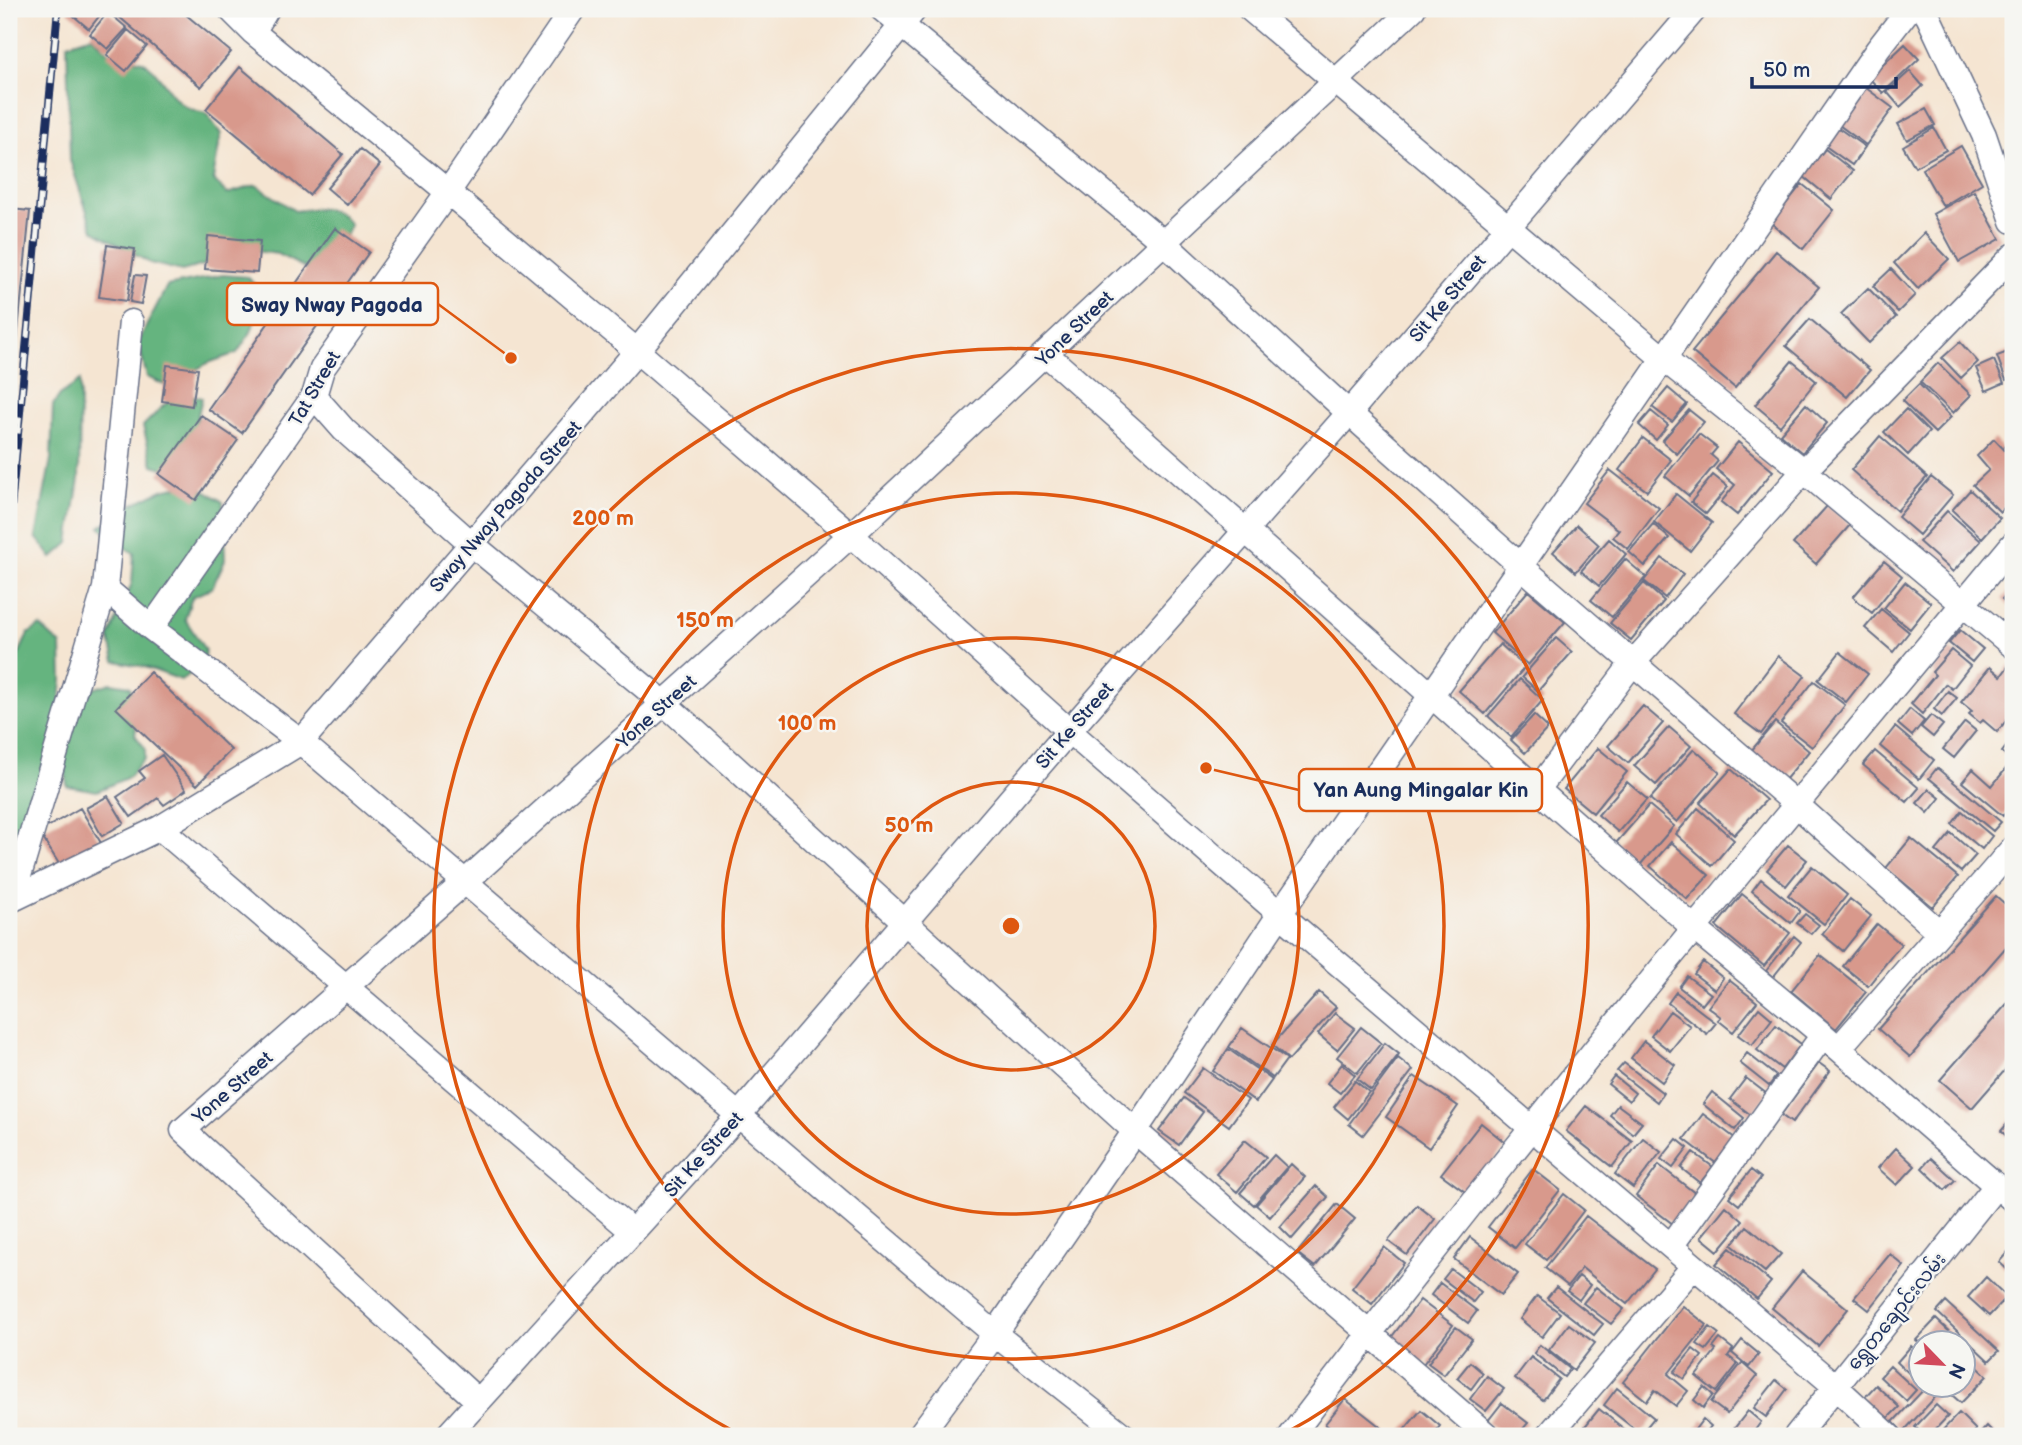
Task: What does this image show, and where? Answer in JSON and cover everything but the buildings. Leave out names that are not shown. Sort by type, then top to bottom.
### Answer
[{"type":"street","points":[[230,9],[253,32],[637,351],[1280,914],[1694,1266],[1889,1436]]},
{"type":"street","points":[[253,32],[267,9]]},
{"type":"street","name":"Tat Street","points":[[151,628],[314,396],[322,369],[448,192],[573,9]]},
{"type":"street","points":[[882,9],[908,17],[1163,242],[1522,567],[1796,804],[1939,932]]},
{"type":"street","points":[[1250,9],[1665,360],[1804,471],[2013,646]]},
{"type":"street","name":"Yone Street","points":[[478,1401],[183,1130],[851,536],[1413,9]]},
{"type":"street","name":"Sit Ke Street","points":[[447,1436],[737,1116],[1069,731],[1349,413],[1695,9]]},
{"type":"street","points":[[919,1436],[995,1335],[1280,914],[1878,49],[1909,9]]},
{"type":"street","points":[[1923,9],[1984,135],[2013,221]]},
{"type":"street","name":"Sway Nway Pagoda Street","points":[[11,900],[160,828],[300,742],[473,545],[637,351],[908,17]]},
{"type":"street","points":[[1538,789],[1632,663],[1804,471],[2013,256]]},
{"type":"street","points":[[11,900],[105,588],[131,322]]},
{"type":"street","points":[[1046,355],[1433,694],[1695,929],[1831,1042],[2005,1193]]},
{"type":"street","points":[[314,396],[344,430],[473,545],[664,703],[1135,1131],[1488,1436]]},
{"type":"street","points":[[1291,1436],[1368,1334],[1532,1128],[1796,804],[2013,544]]},
{"type":"street","points":[[105,588],[151,628],[300,742],[995,1335],[1124,1436]]},
{"type":"street","points":[[160,828],[632,1231]]},
{"type":"street","points":[[1671,1247],[1831,1042],[1939,932],[2013,848]]},
{"type":"street","name":"ရွှေတချောင်းလမ်း","points":[[1796,1436],[1835,1387],[2005,1193]]},
{"type":"street","points":[[1548,1436],[1694,1266]]},
{"type":"green space","points":[[92,36],[117,58],[144,62],[183,105],[206,113],[221,134],[213,179],[227,194],[256,185],[295,211],[318,208],[338,213],[350,224],[341,246],[309,270],[278,254],[255,251],[182,271],[150,263],[93,230],[70,160],[67,44]]},
{"type":"green space","points":[[223,275],[248,277],[263,295],[251,332],[237,353],[208,363],[167,386],[147,377],[138,342],[167,286]]},
{"type":"green space","points":[[80,381],[79,479],[69,543],[52,558],[36,537],[51,459],[53,405],[60,395]]},
{"type":"green space","points":[[182,393],[202,398],[194,432],[176,472],[153,465],[143,426],[164,405]]},
{"type":"green space","points":[[189,484],[223,502],[225,560],[212,588],[192,597],[185,619],[205,650],[205,664],[181,680],[145,667],[115,661],[109,637],[132,583],[134,553],[116,543],[100,527],[133,504],[162,490]]},
{"type":"green space","points":[[40,626],[61,645],[62,680],[60,702],[29,855],[10,847],[12,744],[17,658],[28,634]]},
{"type":"green space","points":[[111,683],[129,686],[140,704],[135,735],[145,748],[145,758],[129,777],[97,791],[67,786],[64,754],[86,691]]},
{"type":"railway","points":[[9,529],[58,9]]},
{"type":"place","name":"Sway Nway Pagoda","points":[[511,358]]},
{"type":"place","name":"Yan Aung Mingalar Kin","points":[[1206,768]]}]
